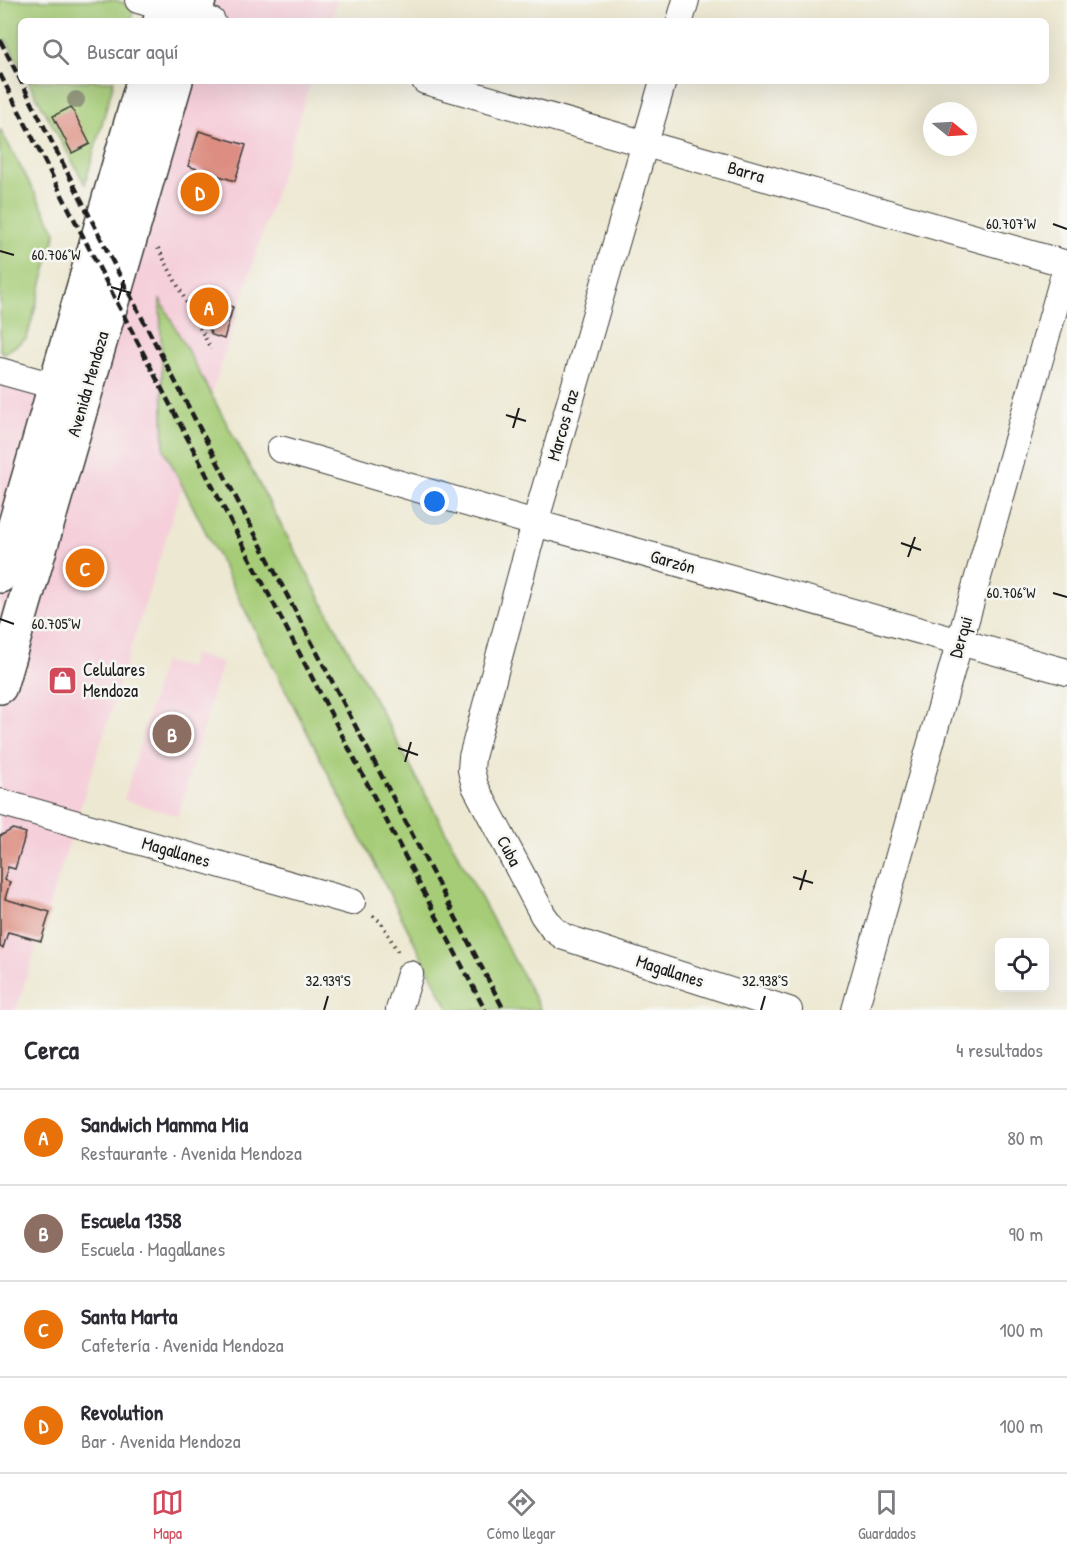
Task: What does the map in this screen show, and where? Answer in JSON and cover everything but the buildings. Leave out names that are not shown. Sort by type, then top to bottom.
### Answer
[{"type":"main road","name":"Avenida Mendoza","points":[[0,687],[141,84]]},
{"type":"main road","name":"Avenida Mendoza","points":[[0,576],[138,210],[175,84]]},
{"type":"street","points":[[681,18],[686,0]]},
{"type":"street","name":"Barra","points":[[436,84],[1067,264]]},
{"type":"street","name":"Marcos Paz","points":[[471,771],[472,757],[534,523],[662,84]]},
{"type":"street","name":"Derqui","points":[[855,1010],[1067,264]]},
{"type":"street","points":[[0,371],[70,391]]},
{"type":"street","name":"Garzón","points":[[280,449],[534,523],[1067,672]]},
{"type":"street","name":"Cuba","points":[[471,771],[475,786],[543,915],[553,929]]},
{"type":"street","name":"Magallanes","points":[[0,802],[352,902]]},
{"type":"street","name":"Magallanes","points":[[553,929],[564,937],[789,1010]]},
{"type":"street","points":[[399,1010],[410,974]]},
{"type":"path","points":[[138,210],[211,349]]},
{"type":"path","points":[[381,922],[410,974]]},
{"type":"shaded area","points":[[166,0],[337,0],[332,18],[161,18]]},
{"type":"shaded area","points":[[142,84],[310,84],[16,1010],[0,1010],[0,371],[54,386]]},
{"type":"shaded area","points":[[193,654],[222,662],[178,816],[124,800],[163,661],[189,668]]},
{"type":"green space","points":[[0,0],[115,0],[124,3],[133,12],[132,18],[18,18],[18,62],[6,40],[0,43]]},
{"type":"green space","points":[[30,84],[113,84],[85,184]]},
{"type":"green space","points":[[0,129],[56,232],[27,338],[5,353],[0,351]]},
{"type":"green space","points":[[160,299],[541,1010],[449,1010],[164,449]]},
{"type":"railway","points":[[0,40],[18,75]]},
{"type":"railway","points":[[0,74],[485,1010]]},
{"type":"railway","points":[[22,84],[119,274],[504,1010]]},
{"type":"place","name":"Revolution","points":[[200,192]]},
{"type":"place","name":"Sandwich Mamma Mia","points":[[209,307]]},
{"type":"place","name":"Santa Marta","points":[[85,568]]},
{"type":"place","name":"Celulares Mendoza","points":[[62,680]]},
{"type":"place","name":"Escuela 1358","points":[[172,734]]}]
